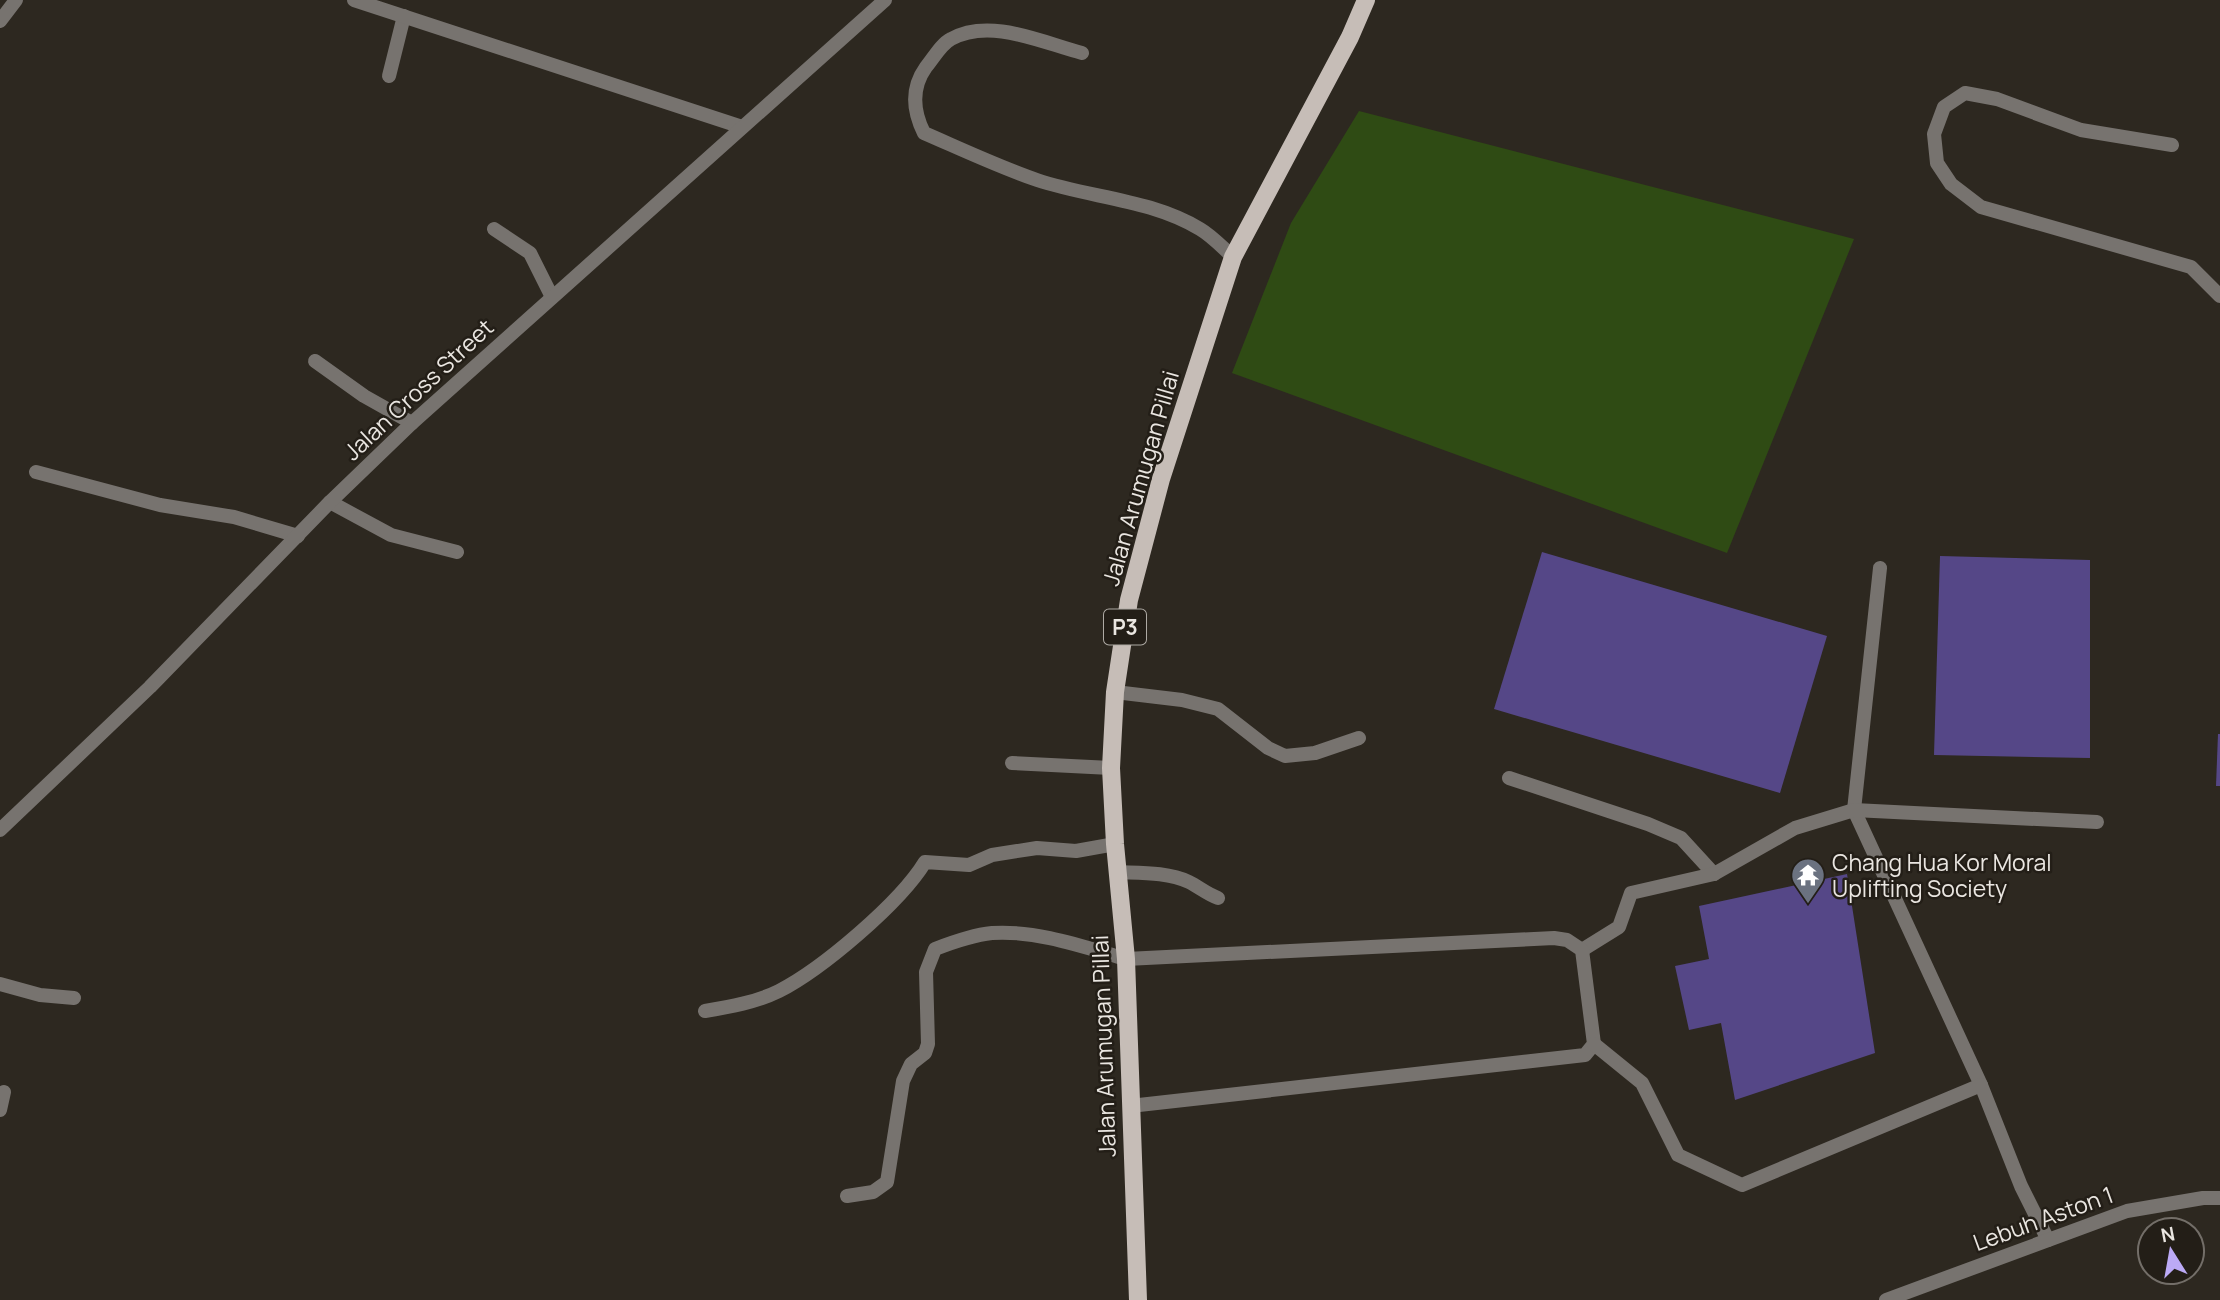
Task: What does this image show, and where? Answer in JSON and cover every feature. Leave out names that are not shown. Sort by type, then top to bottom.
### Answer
[{"type":"main road","name":"Jalan Arumugan Pillai","points":[[1138,1300],[1126,959],[1111,768],[1115,692],[1129,600],[1161,479],[1233,257],[1366,0]]},
{"type":"street","points":[[0,20],[16,0]]},
{"type":"street","points":[[355,0],[382,5],[404,16],[742,127]]},
{"type":"street","name":"Jalan Cross Street","points":[[0,830],[150,687],[330,502],[412,423],[884,0]]},
{"type":"street","points":[[388,76],[404,16]]},
{"type":"street","points":[[1082,53],[1012,33],[985,29],[950,39],[920,76],[914,100],[916,118],[924,133],[993,163],[1040,180],[1127,200],[1174,215],[1203,230],[1233,257]]},
{"type":"street","points":[[2172,145],[2081,130],[1997,99],[1965,93],[1944,107],[1934,134],[1937,163],[1951,184],[1981,207],[2191,267],[2220,296]]},
{"type":"street","points":[[494,229],[530,253],[552,297]]},
{"type":"street","points":[[315,362],[364,397],[412,423]]},
{"type":"street","points":[[36,472],[160,505],[234,517],[298,536]]},
{"type":"street","points":[[330,502],[391,535],[457,552]]},
{"type":"street","points":[[1880,568],[1854,810],[1981,1085],[2021,1186],[2048,1240]]},
{"type":"street","points":[[1115,692],[1218,709],[1268,748],[1285,756],[1315,753],[1359,738]]},
{"type":"street","points":[[1012,763],[1111,768]]},
{"type":"street","points":[[1509,778],[1648,824],[1681,838],[1714,874]]},
{"type":"street","points":[[1582,950],[1619,927],[1631,893],[1714,874],[1795,828],[1854,810],[2097,822]]},
{"type":"street","points":[[705,1011],[735,1006],[778,992],[813,969],[856,935],[916,876],[925,862],[969,865],[992,855],[1037,848],[1076,851],[1115,844]]},
{"type":"street","points":[[1118,872],[1158,874],[1188,881],[1218,898]]},
{"type":"street","points":[[848,1196],[873,1192],[887,1182],[903,1081],[911,1064],[925,1053],[928,1044],[926,972],[935,949],[959,940],[992,933],[1029,935],[1126,959],[1554,938],[1567,940],[1582,950],[1594,1045],[1642,1083],[1678,1155],[1742,1185],[1981,1085]]},
{"type":"street","points":[[0,984],[40,995],[75,998]]},
{"type":"street","points":[[1130,1106],[1585,1055],[1594,1045]]},
{"type":"street","points":[[0,1110],[4,1092]]},
{"type":"street","name":"Lebuh Aston 1","points":[[1886,1300],[2127,1211],[2203,1198],[2220,1198]]},
{"type":"green space","points":[[1359,111],[1854,239],[1727,553],[1232,373],[1291,223]]},
{"type":"building","points":[[1542,552],[1827,636],[1780,793],[1494,709]]},
{"type":"building","points":[[1940,556],[2090,560],[2090,758],[1934,755]]},
{"type":"building","points":[[2218,734],[2220,786],[2216,786]]},
{"type":"building","points":[[1847,874],[1875,1053],[1735,1100],[1721,1023],[1689,1030],[1675,966],[1709,959],[1699,906]]},
{"type":"place","name":"Chang Hua Kor Moral Uplifting Society","points":[[1808,905]]}]
